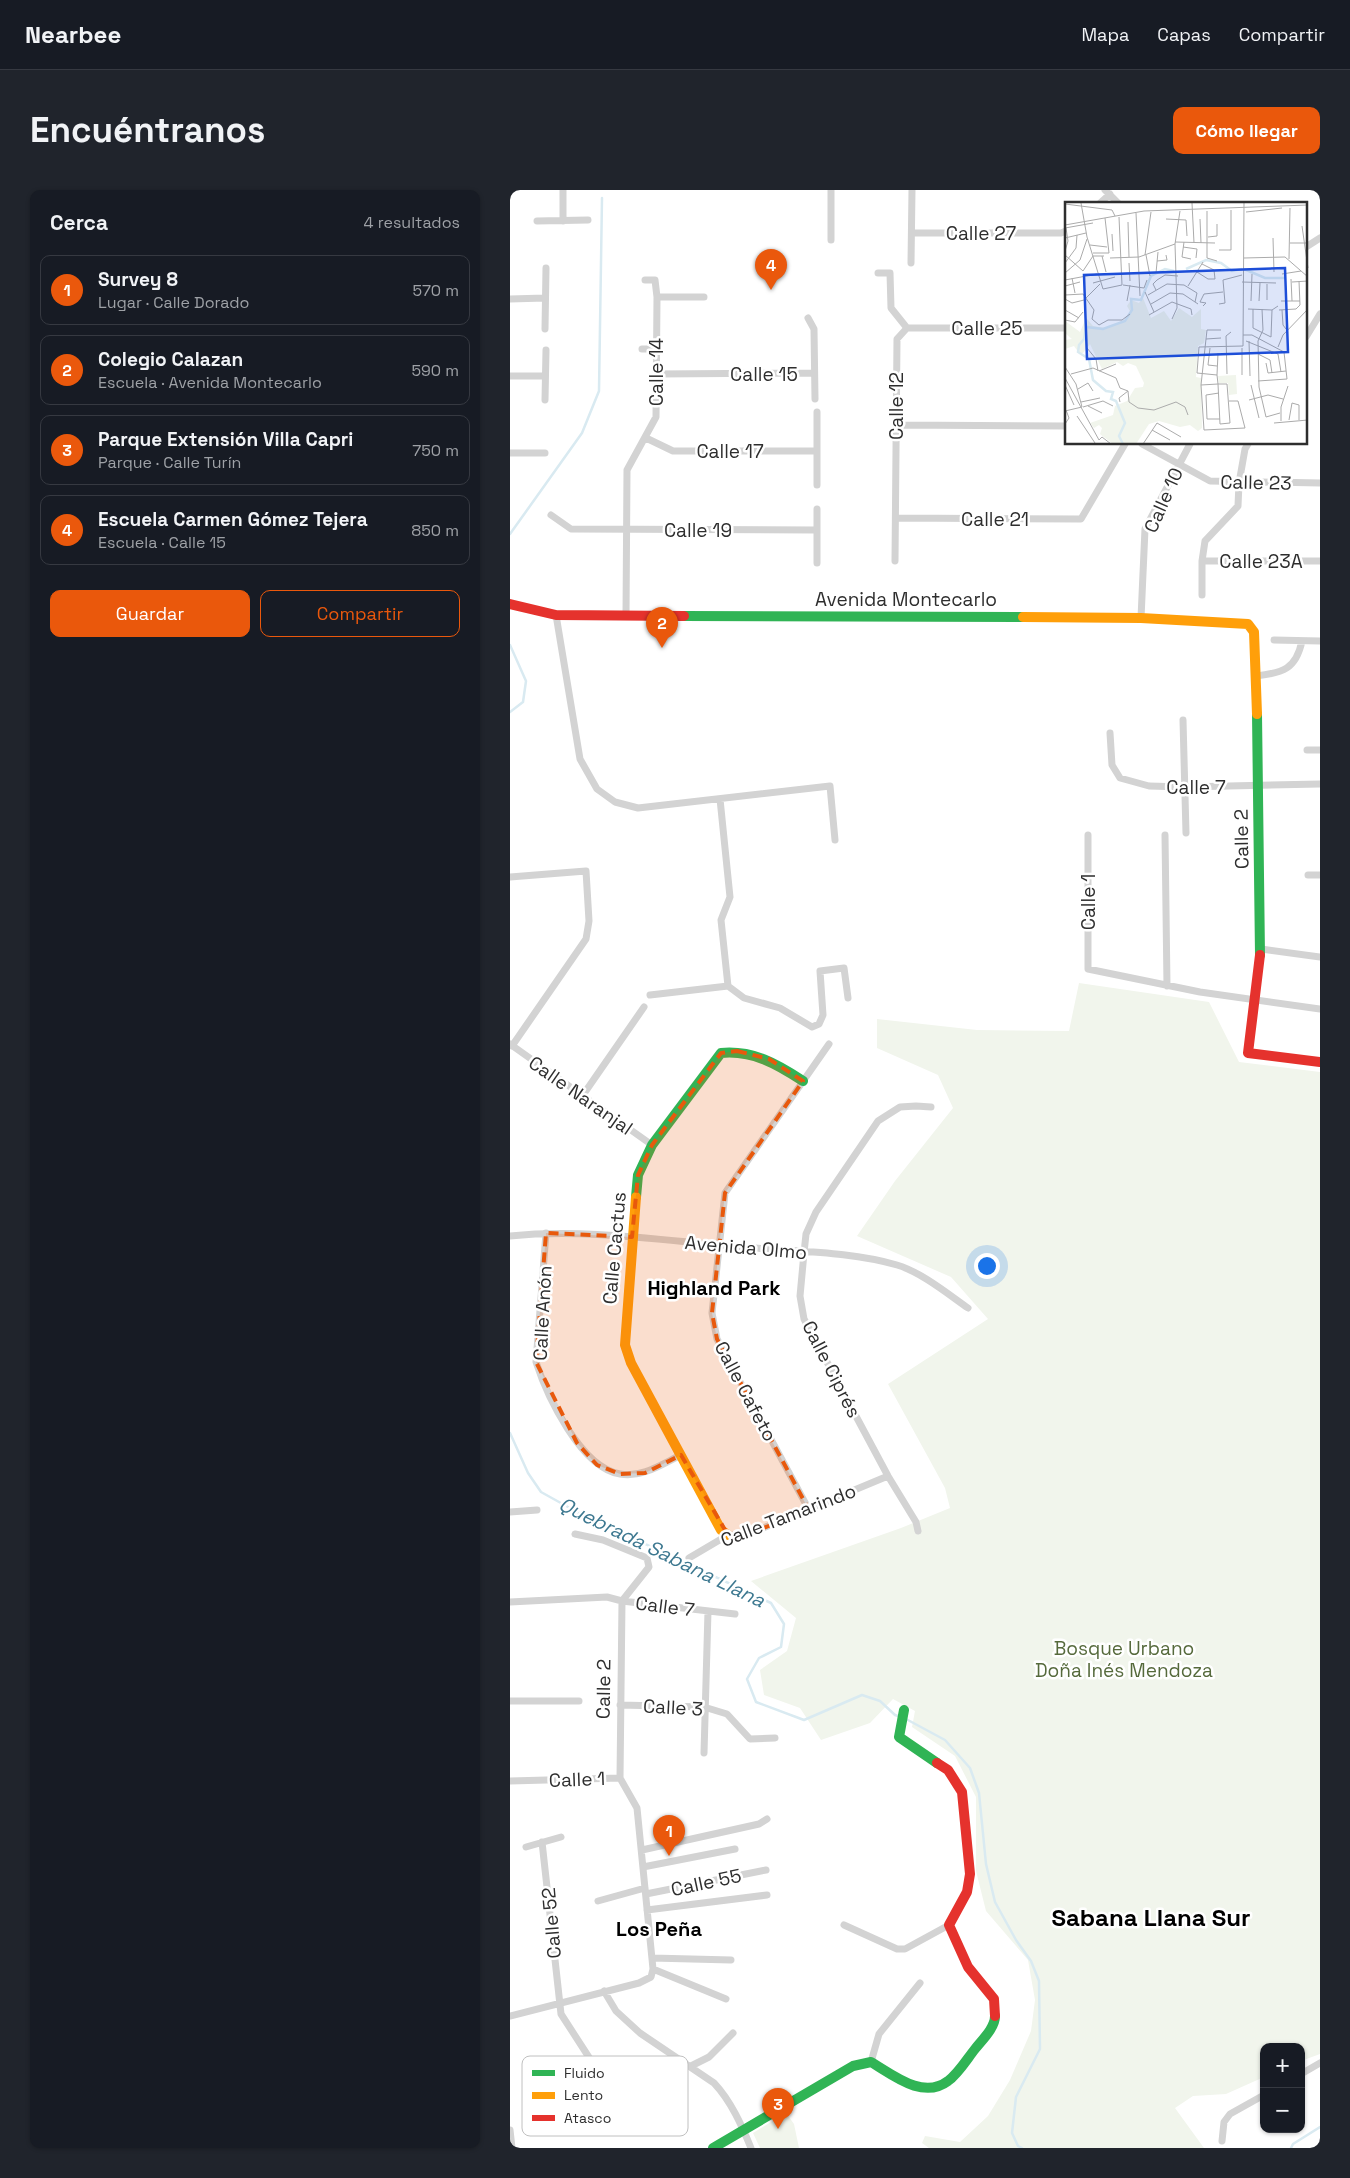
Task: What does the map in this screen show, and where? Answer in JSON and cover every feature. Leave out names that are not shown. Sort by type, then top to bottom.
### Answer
[{"type":"street","points":[[563,190],[563,221]]},
{"type":"street","points":[[831,190],[831,240]]},
{"type":"street","points":[[911,264],[912,190]]},
{"type":"street","points":[[1108,192],[1117,202]]},
{"type":"street","points":[[538,221],[588,220]]},
{"type":"street","name":"Calle 27","points":[[912,233],[1061,233],[1065,231]]},
{"type":"street","points":[[1308,246],[1320,238]]},
{"type":"street","points":[[546,268],[546,328]]},
{"type":"street","points":[[878,273],[890,273],[891,308],[907,328]]},
{"type":"street","points":[[645,280],[655,280],[657,297],[704,297]]},
{"type":"street","name":"Calle 14","points":[[626,616],[627,470],[656,417],[657,297]]},
{"type":"street","points":[[510,299],[546,298]]},
{"type":"street","points":[[1308,334],[1320,314]]},
{"type":"street","name":"Calle 15","points":[[656,374],[814,373],[814,329],[808,318]]},
{"type":"street","name":"Calle 25","points":[[907,328],[1065,328]]},
{"type":"street","name":"Calle 12","points":[[896,561],[897,339],[907,328]]},
{"type":"street","points":[[642,349],[657,349]]},
{"type":"street","points":[[545,400],[546,350]]},
{"type":"street","points":[[814,373],[814,399]]},
{"type":"street","points":[[510,376],[545,376]]},
{"type":"street","points":[[817,412],[817,485]]},
{"type":"street","points":[[896,426],[1065,426]]},
{"type":"street","name":"Calle 17","points":[[646,438],[673,451],[817,451]]},
{"type":"street","name":"Calle 21","points":[[896,518],[1081,519],[1124,445]]},
{"type":"street","name":"Calle 23","points":[[1144,445],[1210,481],[1320,483]]},
{"type":"street","name":"Calle 10","points":[[1141,618],[1145,529],[1189,445]]},
{"type":"street","points":[[1202,595],[1202,561],[1205,541],[1238,506],[1239,483],[1247,445]]},
{"type":"street","points":[[510,453],[545,453]]},
{"type":"street","points":[[817,509],[817,563]]},
{"type":"street","name":"Calle 19","points":[[551,515],[571,529],[816,530]]},
{"type":"street","name":"Calle 23A","points":[[1202,561],[1320,562]]},
{"type":"street","name":"Avenida Montecarlo","points":[[510,604],[556,616],[1141,618],[1248,624],[1254,632],[1256,676]]},
{"type":"street","points":[[556,616],[580,759],[597,789],[615,802],[638,808],[830,786],[836,840]]},
{"type":"street","points":[[1274,640],[1320,641]]},
{"type":"street","points":[[1256,676],[1275,674],[1290,667],[1299,656],[1302,641]]},
{"type":"street","name":"Calle 2","points":[[1256,676],[1261,950],[1248,1053],[1320,1062]]},
{"type":"street","points":[[1183,720],[1186,833]]},
{"type":"street","name":"Calle 7","points":[[1110,733],[1112,765],[1120,778],[1149,786],[1185,788],[1320,784]]},
{"type":"street","points":[[1307,750],[1320,750]]},
{"type":"street","points":[[720,799],[730,897],[721,920],[728,986]]},
{"type":"street","name":"Calle 1","points":[[1088,835],[1088,969],[1167,986]]},
{"type":"street","points":[[1165,835],[1167,986],[1320,1009]]},
{"type":"street","points":[[510,877],[586,870],[589,921],[586,939],[511,1045]]},
{"type":"street","points":[[1308,875],[1320,875]]},
{"type":"street","points":[[1261,950],[1320,957]]},
{"type":"street","points":[[650,994],[728,986],[744,998],[780,1008],[812,1027],[819,1024],[824,1015],[820,971],[844,968],[848,998]]},
{"type":"street","points":[[583,1095],[644,1007]]},
{"type":"street","name":"Calle Cafeto","points":[[809,1510],[717,1339],[712,1313],[725,1192],[829,1044]]},
{"type":"street","name":"Calle Naranjal","points":[[511,1045],[652,1145]]},
{"type":"street","name":"Calle Cactus","points":[[728,1535],[721,1530],[631,1364],[625,1345],[638,1175],[652,1145],[720,1053],[737,1050],[769,1059],[803,1080]]},
{"type":"street","name":"Calle Ciprés","points":[[918,1531],[916,1522],[888,1476],[804,1319],[800,1296],[806,1234],[816,1212],[878,1121],[900,1107],[931,1107]]},
{"type":"street","name":"Avenida Olmo","points":[[510,1236],[546,1232],[632,1237],[857,1256],[899,1266],[926,1280],[968,1308]]},
{"type":"street","name":"Calle Anón","points":[[546,1232],[536,1362],[541,1378],[576,1444],[597,1465],[620,1474],[645,1473],[681,1455]]},
{"type":"street","name":"Calle Tamarindo","points":[[688,1558],[728,1535],[751,1533],[888,1476]]},
{"type":"street","points":[[510,1512],[537,1510]]},
{"type":"street","points":[[575,1534],[602,1540],[647,1558],[649,1567],[622,1601]]},
{"type":"street","name":"Calle 7","points":[[510,1602],[607,1597],[622,1601],[708,1611],[704,1753]]},
{"type":"street","name":"Calle 2","points":[[620,1778],[622,1601]]},
{"type":"street","points":[[708,1611],[735,1614]]},
{"type":"street","points":[[510,1701],[579,1701]]},
{"type":"street","name":"Calle 3","points":[[620,1705],[704,1707],[727,1714],[750,1739],[775,1738]]},
{"type":"street","points":[[844,1926],[897,1948],[905,1949],[949,1925],[967,1892],[970,1874],[962,1792],[948,1770],[899,1737],[904,1710]]},
{"type":"street","name":"Calle 1","points":[[510,1781],[620,1778],[637,1808],[653,1968]]},
{"type":"street","points":[[642,1850],[759,1824],[767,1819]]},
{"type":"street","points":[[526,1847],[561,1837]]},
{"type":"street","name":"Calle 52","points":[[542,1842],[561,2014],[588,2056]]},
{"type":"street","points":[[643,1867],[735,1849]]},
{"type":"street","name":"Calle 55","points":[[598,1901],[766,1870]]},
{"type":"street","points":[[647,1910],[767,1895]]},
{"type":"street","points":[[713,2148],[853,2066],[871,2062],[912,2086],[936,2088],[949,2081],[988,2032],[995,2020],[994,1999],[968,1967],[949,1925]]},
{"type":"street","points":[[652,1958],[731,1960]]},
{"type":"street","points":[[510,2016],[639,1983],[650,1977],[653,1968],[726,1999]]},
{"type":"street","points":[[871,2062],[879,2034],[920,1983]]},
{"type":"street","points":[[604,1992],[627,2023],[676,2056]]},
{"type":"street","points":[[691,2066],[709,2057],[733,2033]]},
{"type":"street","points":[[1305,2072],[1320,2063]]},
{"type":"street","points":[[688,2064],[721,2090],[744,2130],[751,2148]]},
{"type":"street","points":[[1222,2141],[1224,2122],[1230,2114],[1260,2097]]},
{"type":"street","points":[[510,2130],[511,2148]]},
{"type":"highlighted area","points":[[737,1051],[769,1059],[803,1081],[725,1193],[712,1313],[717,1339],[809,1510],[751,1533],[728,1535],[681,1455],[645,1473],[620,1474],[597,1465],[577,1443],[536,1362],[546,1233],[632,1237],[638,1175],[652,1145],[721,1053]]},
{"type":"green space","name":"Bosque Urbano Doña Inés Mendoza","points":[[1079,983],[1209,1002],[1239,1062],[1320,1072],[1320,2054],[1305,2060],[1305,2043],[1260,2043],[1260,2079],[1226,2094],[1193,2096],[1175,2108],[1204,2148],[929,2148],[922,2143],[925,2136],[960,2142],[988,2116],[1010,2080],[1031,2031],[1035,2000],[1028,1960],[986,1911],[976,1871],[976,1797],[955,1756],[912,1727],[915,1711],[893,1699],[870,1723],[821,1740],[800,1708],[764,1695],[760,1670],[787,1651],[796,1618],[751,1581],[901,1528],[950,1508],[945,1488],[888,1384],[988,1319],[951,1277],[857,1236],[895,1181],[953,1108],[938,1075],[877,1048],[877,1019],[977,1030],[1069,1031]]},
{"type":"green space","points":[[786,2113],[794,2124],[799,2148],[760,2148],[753,2133]]},
{"type":"waterway","name":"Quebrada Sabana Llana","points":[[510,534],[582,433],[599,391],[602,198]]},
{"type":"waterway","name":"Quebrada Sabana Llana","points":[[510,645],[526,681],[523,702],[510,712]]},
{"type":"waterway","name":"Quebrada Sabana Llana","points":[[510,1433],[528,1473],[541,1492],[577,1512],[771,1603],[784,1624],[781,1647],[759,1658],[747,1679],[756,1702],[804,1720],[862,1695],[880,1701],[895,1715],[901,1717]]},
{"type":"waterway","name":"Quebrada Sabana Llana","points":[[906,1719],[945,1740],[970,1768],[979,1793],[986,1864],[995,1902],[1016,1940],[1031,1961],[1039,1981],[1040,2049],[1016,2097],[1012,2133],[1018,2146],[1022,2148]]},
{"type":"waterway","name":"Quebrada Sabana Llana","points":[[1291,2148],[1293,2144],[1320,2127]]},
{"type":"traffic: fast","points":[[684,616],[1023,617]]},
{"type":"traffic: fast","points":[[1257,714],[1260,955]]},
{"type":"traffic: fast","points":[[636,1197],[638,1175],[652,1145],[721,1053],[754,1056],[784,1069],[803,1081]]},
{"type":"traffic: fast","points":[[904,1710],[899,1737],[937,1763]]},
{"type":"traffic: fast","points":[[713,2148],[853,2066],[871,2062],[908,2084],[929,2088],[938,2086],[952,2078],[959,2070],[991,2029],[995,2016]]},
{"type":"traffic: slow","points":[[1023,617],[1141,618],[1248,624],[1254,632],[1257,714]]},
{"type":"traffic: slow","points":[[636,1197],[625,1345],[631,1363],[721,1530],[728,1535]]},
{"type":"traffic: jam","points":[[510,604],[556,615],[684,616]]},
{"type":"traffic: jam","points":[[1260,955],[1248,1053],[1320,1062]]},
{"type":"traffic: jam","points":[[937,1763],[948,1770],[962,1792],[970,1874],[967,1892],[949,1925],[968,1967],[994,1999],[995,2016]]},
{"type":"place","name":"Escuela Carmen Gómez Tejera","points":[[771,290]]},
{"type":"place","name":"Colegio Calazan","points":[[662,648]]},
{"type":"place","name":"Survey 8","points":[[669,1856]]},
{"type":"place","name":"Parque Extensión Villa Capri","points":[[778,2129]]},
{"type":"district","name":"Highland Park","points":[[714,1288]]},
{"type":"district","name":"Sabana Llana Sur","points":[[1151,1918]]},
{"type":"district","name":"Los Peña","points":[[659,1929]]}]
